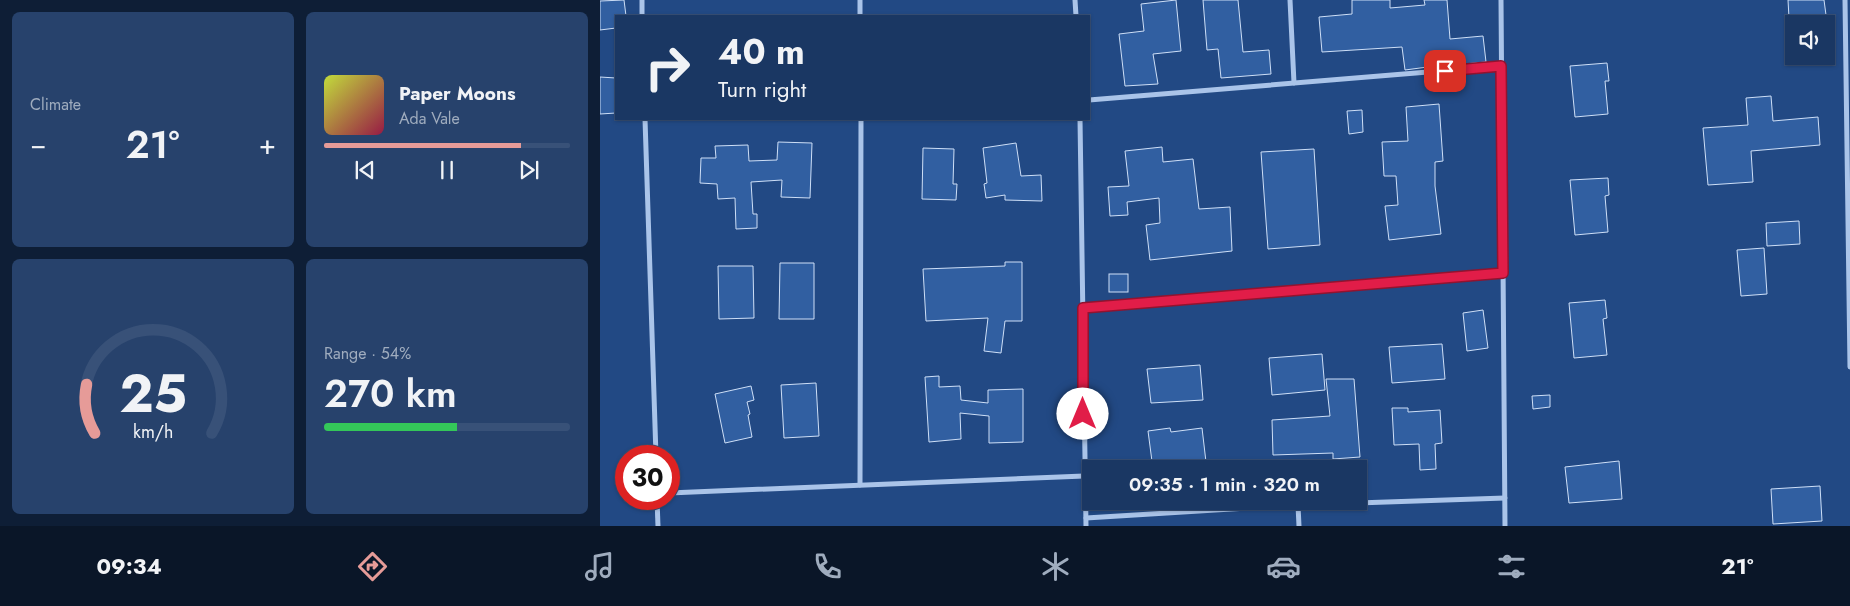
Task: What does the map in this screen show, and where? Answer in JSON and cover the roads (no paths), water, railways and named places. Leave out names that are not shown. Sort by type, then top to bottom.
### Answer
[{"type":"street","points":[[642,0],[642,15]]},
{"type":"street","points":[[860,0],[860,15]]},
{"type":"street","points":[[1076,0],[1076,15]]},
{"type":"street","points":[[1290,0],[1294,83]]},
{"type":"street","points":[[1501,0],[1506,526]]},
{"type":"street","points":[[1845,0],[1850,367]]},
{"type":"street","points":[[1090,100],[1501,66]]},
{"type":"street","points":[[645,120],[656,445]]},
{"type":"street","points":[[860,484],[861,120]]},
{"type":"street","points":[[1080,120],[1084,460]]},
{"type":"street","points":[[1083,308],[1503,273]]},
{"type":"street","points":[[680,492],[1082,476]]},
{"type":"street","points":[[1367,503],[1505,498]]},
{"type":"street","points":[[657,510],[658,526]]},
{"type":"street","points":[[1086,510],[1086,526]]},
{"type":"street","points":[[1086,518],[1216,510]]},
{"type":"street","points":[[1298,510],[1299,526]]}]
